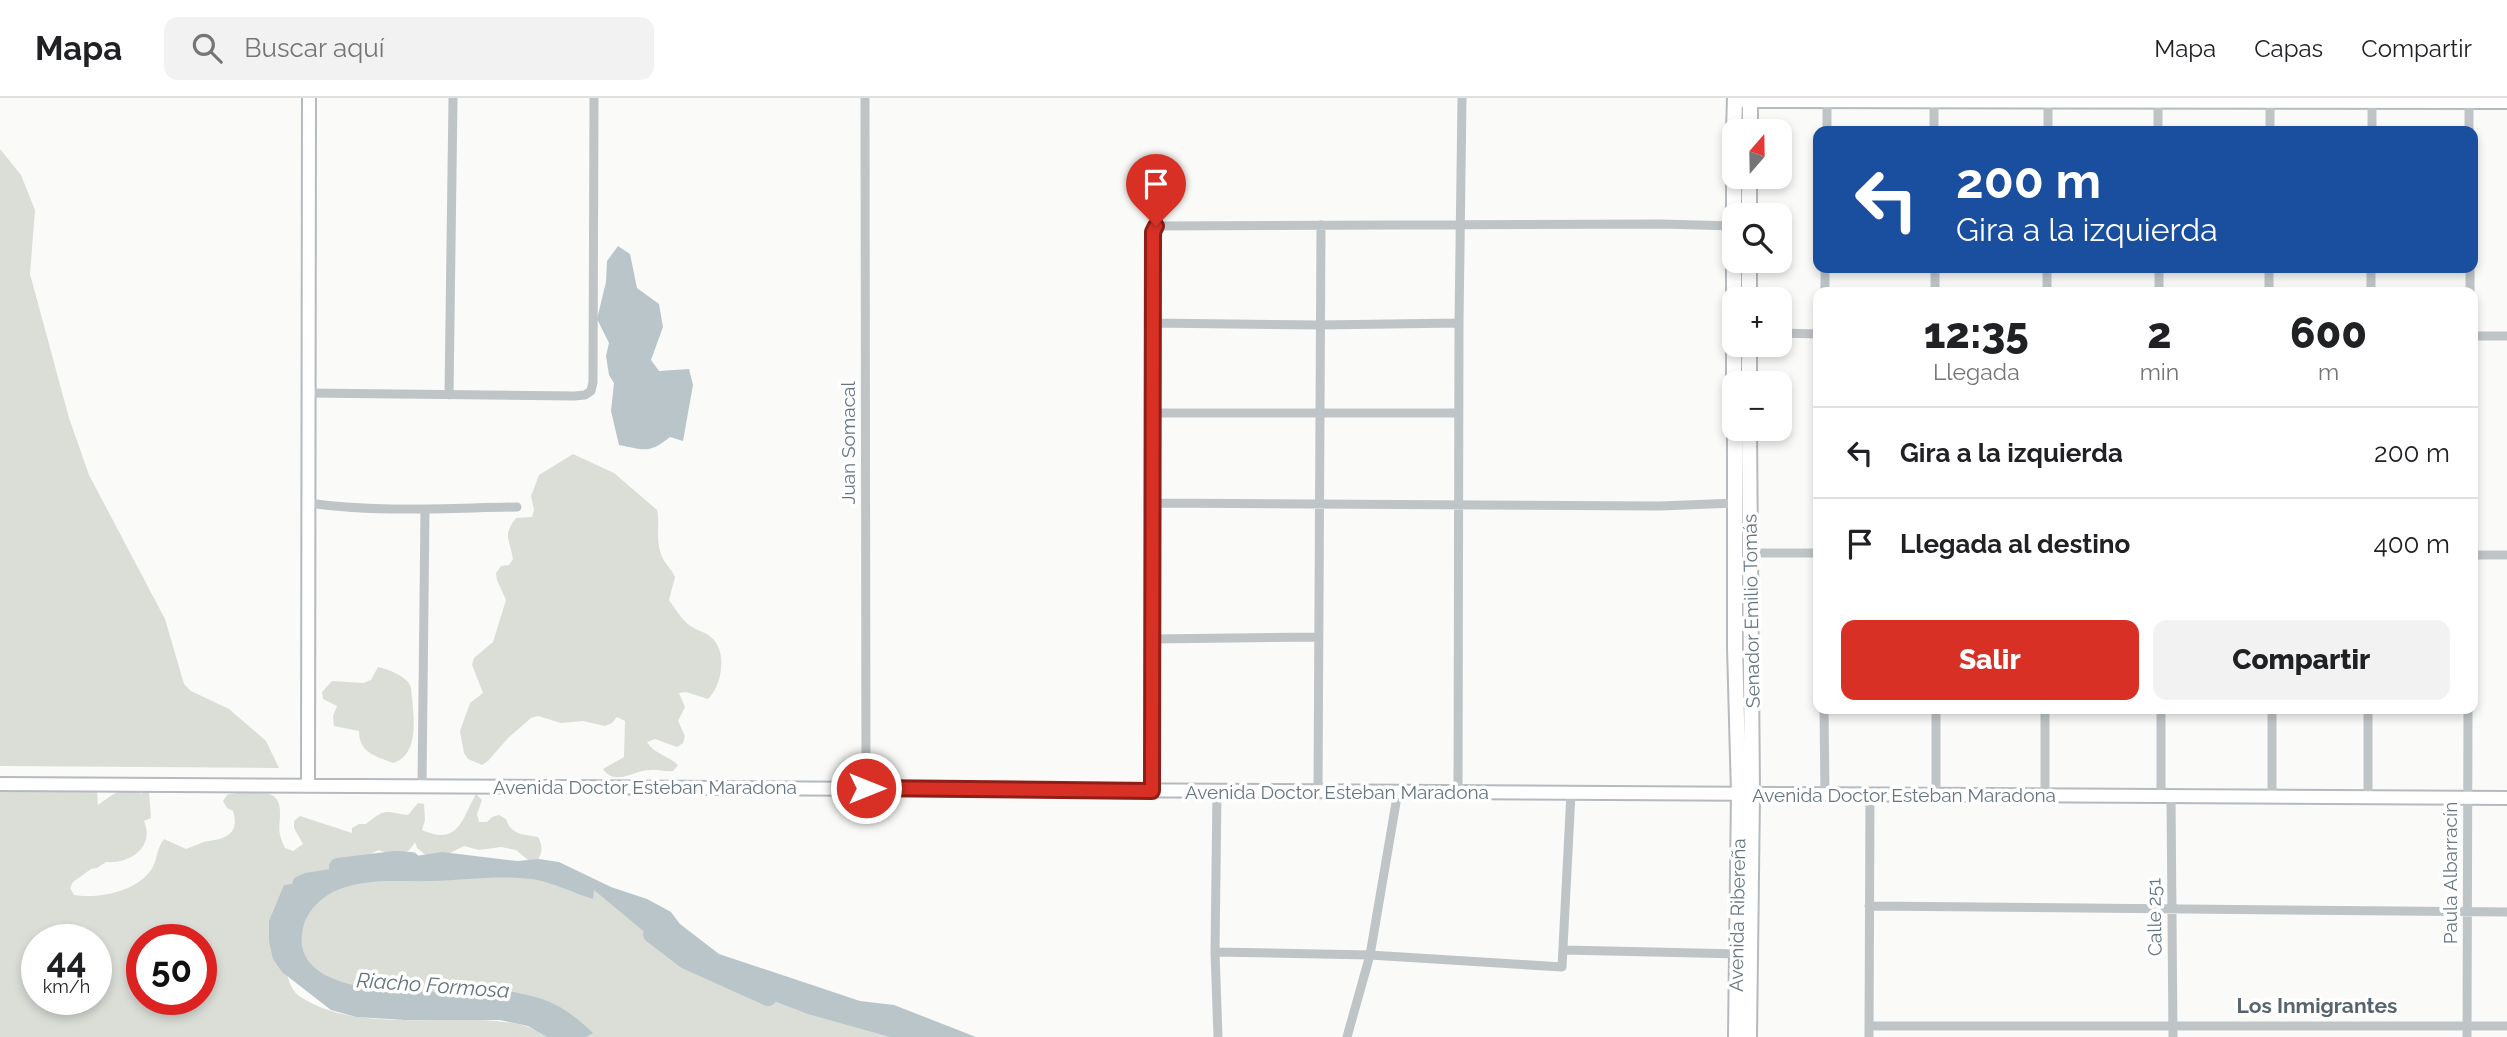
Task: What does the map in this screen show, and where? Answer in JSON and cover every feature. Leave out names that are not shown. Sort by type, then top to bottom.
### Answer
[{"type":"main road","points":[[308,786],[309,98]]},
{"type":"main road","points":[[1742,99],[2507,102]]},
{"type":"main road","points":[[1737,119],[1742,99]]},
{"type":"main road","points":[[1742,99],[1746,119]]},
{"type":"main road","name":"Senador Emilio Tomás","points":[[1735,441],[1735,503],[1743,553]]},
{"type":"main road","name":"Senador Emilio Tomás","points":[[1746,794],[1743,553],[1748,441]]},
{"type":"main road","name":"Avenida Doctor Esteban Maradona","points":[[0,784],[2507,798]]},
{"type":"main road","name":"Avenida Ribereña","points":[[1746,794],[1744,954],[1749,1037]]},
{"type":"main road","name":"Avenida Ribereña","points":[[1735,1037],[1744,954]]},
{"type":"street","points":[[449,395],[453,98]]},
{"type":"street","points":[[308,393],[574,396],[585,395],[591,391],[594,98]]},
{"type":"street","name":"Juan Somacal","points":[[865,98],[866,788]]},
{"type":"street","points":[[1458,792],[1462,98]]},
{"type":"street","points":[[2158,99],[2158,126]]},
{"type":"street","points":[[1827,100],[1827,126]]},
{"type":"street","points":[[1934,100],[1934,126]]},
{"type":"street","points":[[2048,100],[2048,126]]},
{"type":"street","points":[[2270,100],[2270,126]]},
{"type":"street","points":[[2372,100],[2372,126]]},
{"type":"street","points":[[2469,100],[2469,126]]},
{"type":"street","points":[[1318,792],[1321,225]]},
{"type":"street","points":[[1152,791],[1153,232],[1156,226],[1722,226]]},
{"type":"street","points":[[1153,323],[1459,323]]},
{"type":"street","points":[[1792,333],[1813,334]]},
{"type":"street","points":[[2478,336],[2507,336]]},
{"type":"street","points":[[1154,413],[1459,414]]},
{"type":"street","points":[[308,503],[425,509],[517,507]]},
{"type":"street","points":[[1153,503],[1660,506],[1735,503]]},
{"type":"street","points":[[422,786],[425,509]]},
{"type":"street","points":[[1743,553],[1813,553]]},
{"type":"street","points":[[2478,555],[2507,555]]},
{"type":"street","points":[[1152,639],[1318,637]]},
{"type":"street","points":[[1824,714],[1825,794]]},
{"type":"street","points":[[1936,714],[1936,795]]},
{"type":"street","points":[[2045,714],[2045,795]]},
{"type":"street","name":"Calle 251","points":[[2161,714],[2172,908],[2173,1037]]},
{"type":"street","points":[[2272,714],[2272,797]]},
{"type":"street","points":[[2368,714],[2368,797]]},
{"type":"street","name":"Paula Albarracín","points":[[2467,1037],[2468,714]]},
{"type":"street","points":[[1217,791],[1218,1037]]},
{"type":"street","points":[[1347,1037],[1370,955],[1398,791]]},
{"type":"street","points":[[1216,952],[1370,955],[1562,967],[1571,793]]},
{"type":"street","points":[[1869,1037],[1870,794]]},
{"type":"street","points":[[1869,906],[2507,912]]},
{"type":"street","points":[[1564,950],[1744,954]]},
{"type":"street","points":[[1869,1026],[2507,1026]]},
{"type":"shaded area","points":[[0,149],[21,175],[35,210],[30,274],[69,418],[89,475],[165,619],[184,684],[191,691],[229,709],[266,741],[279,768],[0,766]]},
{"type":"shaded area","points":[[618,246],[630,254],[637,288],[659,304],[663,327],[651,360],[659,371],[689,369],[693,385],[683,441],[670,437],[657,446],[646,449],[619,445],[611,411],[614,383],[609,375],[606,356],[609,343],[597,319],[606,282],[607,261]]},
{"type":"shaded area","points":[[573,454],[614,473],[657,510],[660,551],[675,577],[669,600],[686,623],[713,639],[720,652],[721,669],[717,686],[708,699],[686,692],[679,693],[685,707],[678,721],[685,736],[683,743],[677,747],[655,739],[647,742],[654,750],[678,765],[673,771],[644,771],[619,777],[608,774],[603,769],[624,757],[625,721],[617,717],[605,726],[583,721],[561,723],[538,716],[531,718],[508,738],[482,765],[468,759],[464,753],[460,731],[470,703],[483,693],[472,665],[474,658],[493,642],[506,600],[496,573],[501,566],[509,565],[513,559],[508,538],[509,529],[516,518],[532,517],[534,510],[531,496],[539,475]]},
{"type":"shaded area","points":[[378,667],[402,677],[411,690],[414,726],[411,744],[401,759],[393,763],[365,749],[359,731],[334,726],[333,716],[337,706],[323,699],[322,692],[332,681],[363,683],[371,680]]},
{"type":"shaded area","points":[[142,788],[149,792],[151,818],[144,821],[147,830],[143,846],[131,857],[106,862],[91,869],[73,882],[70,888],[74,895],[105,895],[136,884],[151,870],[164,839],[186,849],[230,834],[235,819],[233,811],[227,808],[223,801],[227,795],[264,792],[276,798],[280,810],[279,829],[282,841],[285,848],[293,851],[303,844],[294,828],[294,821],[300,816],[352,833],[352,828],[366,824],[382,813],[408,815],[418,803],[424,804],[425,820],[422,830],[444,835],[457,828],[476,794],[482,800],[477,814],[479,822],[487,822],[499,815],[506,819],[514,831],[538,837],[541,851],[534,865],[516,850],[501,847],[479,850],[464,846],[450,853],[428,857],[417,848],[415,842],[404,854],[394,855],[378,850],[352,864],[510,869],[594,889],[686,960],[761,996],[912,1037],[574,1037],[549,1021],[366,1005],[286,968],[290,983],[299,996],[323,1008],[349,1015],[377,1019],[492,1021],[522,1025],[547,1037],[0,1037],[0,791],[97,790],[98,805],[113,794],[130,789],[142,794]]},
{"type":"shaded area","points":[[442,852],[517,861],[539,859],[559,862],[671,912],[680,924],[719,954],[860,1001],[894,1005],[976,1037],[890,1037],[808,1014],[709,972],[659,944],[594,890],[593,899],[532,879],[381,881],[345,887],[323,898],[310,912],[303,928],[304,953],[318,971],[343,982],[373,989],[439,992],[500,990],[520,993],[565,1010],[593,1033],[586,1037],[547,1037],[528,1026],[500,1020],[356,1017],[331,1010],[282,972],[273,959],[269,921],[284,885],[292,884],[294,878],[305,873]]},
{"type":"waterway","name":"Riacho Formosa","points":[[338,867],[395,860],[411,861]]},
{"type":"waterway","name":"Riacho Formosa","points":[[652,934],[686,960],[768,997]]},
{"type":"district","name":"Los Inmigrantes","points":[[2317,1005]]},
{"type":"route","points":[[866,788],[1152,791],[1153,232],[1156,226]]}]
